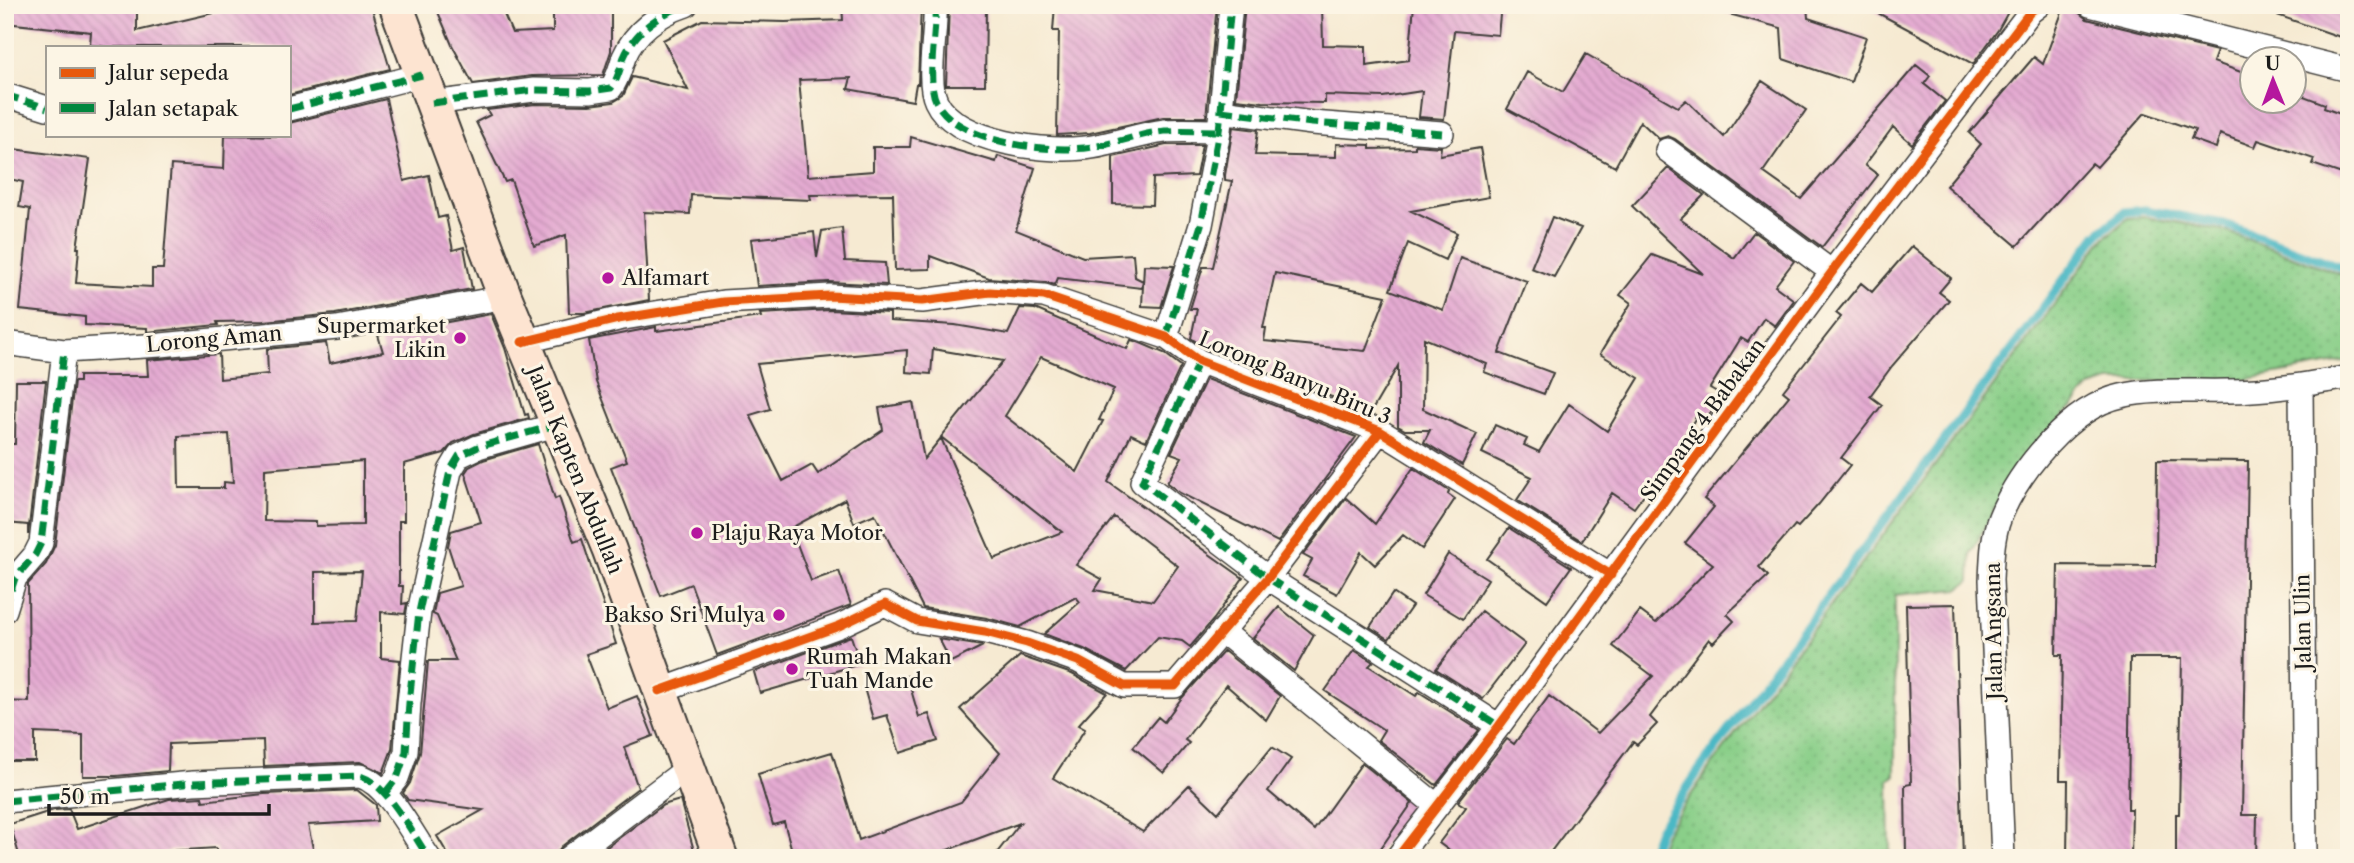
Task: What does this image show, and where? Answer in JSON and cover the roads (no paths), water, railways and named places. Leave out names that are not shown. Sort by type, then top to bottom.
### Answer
[{"type":"main road","name":"Jalan Kapten Abdullah","points":[[396,5],[505,297],[609,549],[720,858]]},
{"type":"street","points":[[290,109],[427,89],[590,91],[611,88],[630,45],[652,14],[686,5]]},
{"type":"street","points":[[935,5],[935,99],[949,120],[971,131],[1012,143],[1054,149],[1091,147],[1220,121],[1312,123],[1442,134]]},
{"type":"street","points":[[1166,337],[1201,225],[1220,121],[1231,5]]},
{"type":"street","name":"Simpang 4 Babakan","points":[[1397,858],[1499,726],[1832,272],[2030,12],[2039,5]]},
{"type":"street","points":[[2090,5],[2349,70]]},
{"type":"street","points":[[5,95],[46,108]]},
{"type":"street","points":[[1667,150],[1832,272]]},
{"type":"street","name":"Lorong Banyu Biru 3","points":[[523,342],[618,319],[723,302],[830,296],[922,301],[990,292],[1044,296],[1166,337],[1199,361],[1380,430],[1611,575]]},
{"type":"street","name":"Lorong Aman","points":[[5,343],[64,351],[161,345],[337,328],[505,297]]},
{"type":"street","points":[[5,610],[15,578],[35,555],[41,543],[64,351]]},
{"type":"street","points":[[1199,361],[1142,482],[1268,578],[1499,726]]},
{"type":"street","name":"Jalan Angsana","points":[[2003,858],[1991,580],[1993,544],[1999,519],[2019,481],[2057,435],[2074,420],[2104,401],[2143,392],[2231,391],[2301,385],[2349,377]]},
{"type":"street","name":"Jalan Ulin","points":[[2301,385],[2305,858]]},
{"type":"street","points":[[385,793],[397,778],[406,752],[419,612],[450,471],[459,456],[478,447],[559,424]]},
{"type":"street","points":[[659,691],[839,626],[885,604],[917,621],[985,632],[1027,643],[1078,661],[1124,686],[1175,686],[1268,578],[1380,430]]},
{"type":"street","points":[[1222,631],[1437,806]]},
{"type":"street","points":[[569,858],[688,768]]},
{"type":"street","points":[[5,801],[193,783],[360,776],[373,781],[385,793],[429,858]]},
{"type":"waterway","points":[[1649,858],[1659,830],[1700,769],[2097,235],[2125,212],[2145,210],[2224,224],[2349,270]]},
{"type":"place","name":"Alfamart","points":[[608,278]]},
{"type":"place","name":"Supermarket Likin","points":[[460,338]]},
{"type":"place","name":"Plaju Raya Motor","points":[[697,533]]},
{"type":"place","name":"Bakso Sri Mulya","points":[[779,615]]},
{"type":"place","name":"Rumah Makan Tuah Mande","points":[[792,669]]}]
